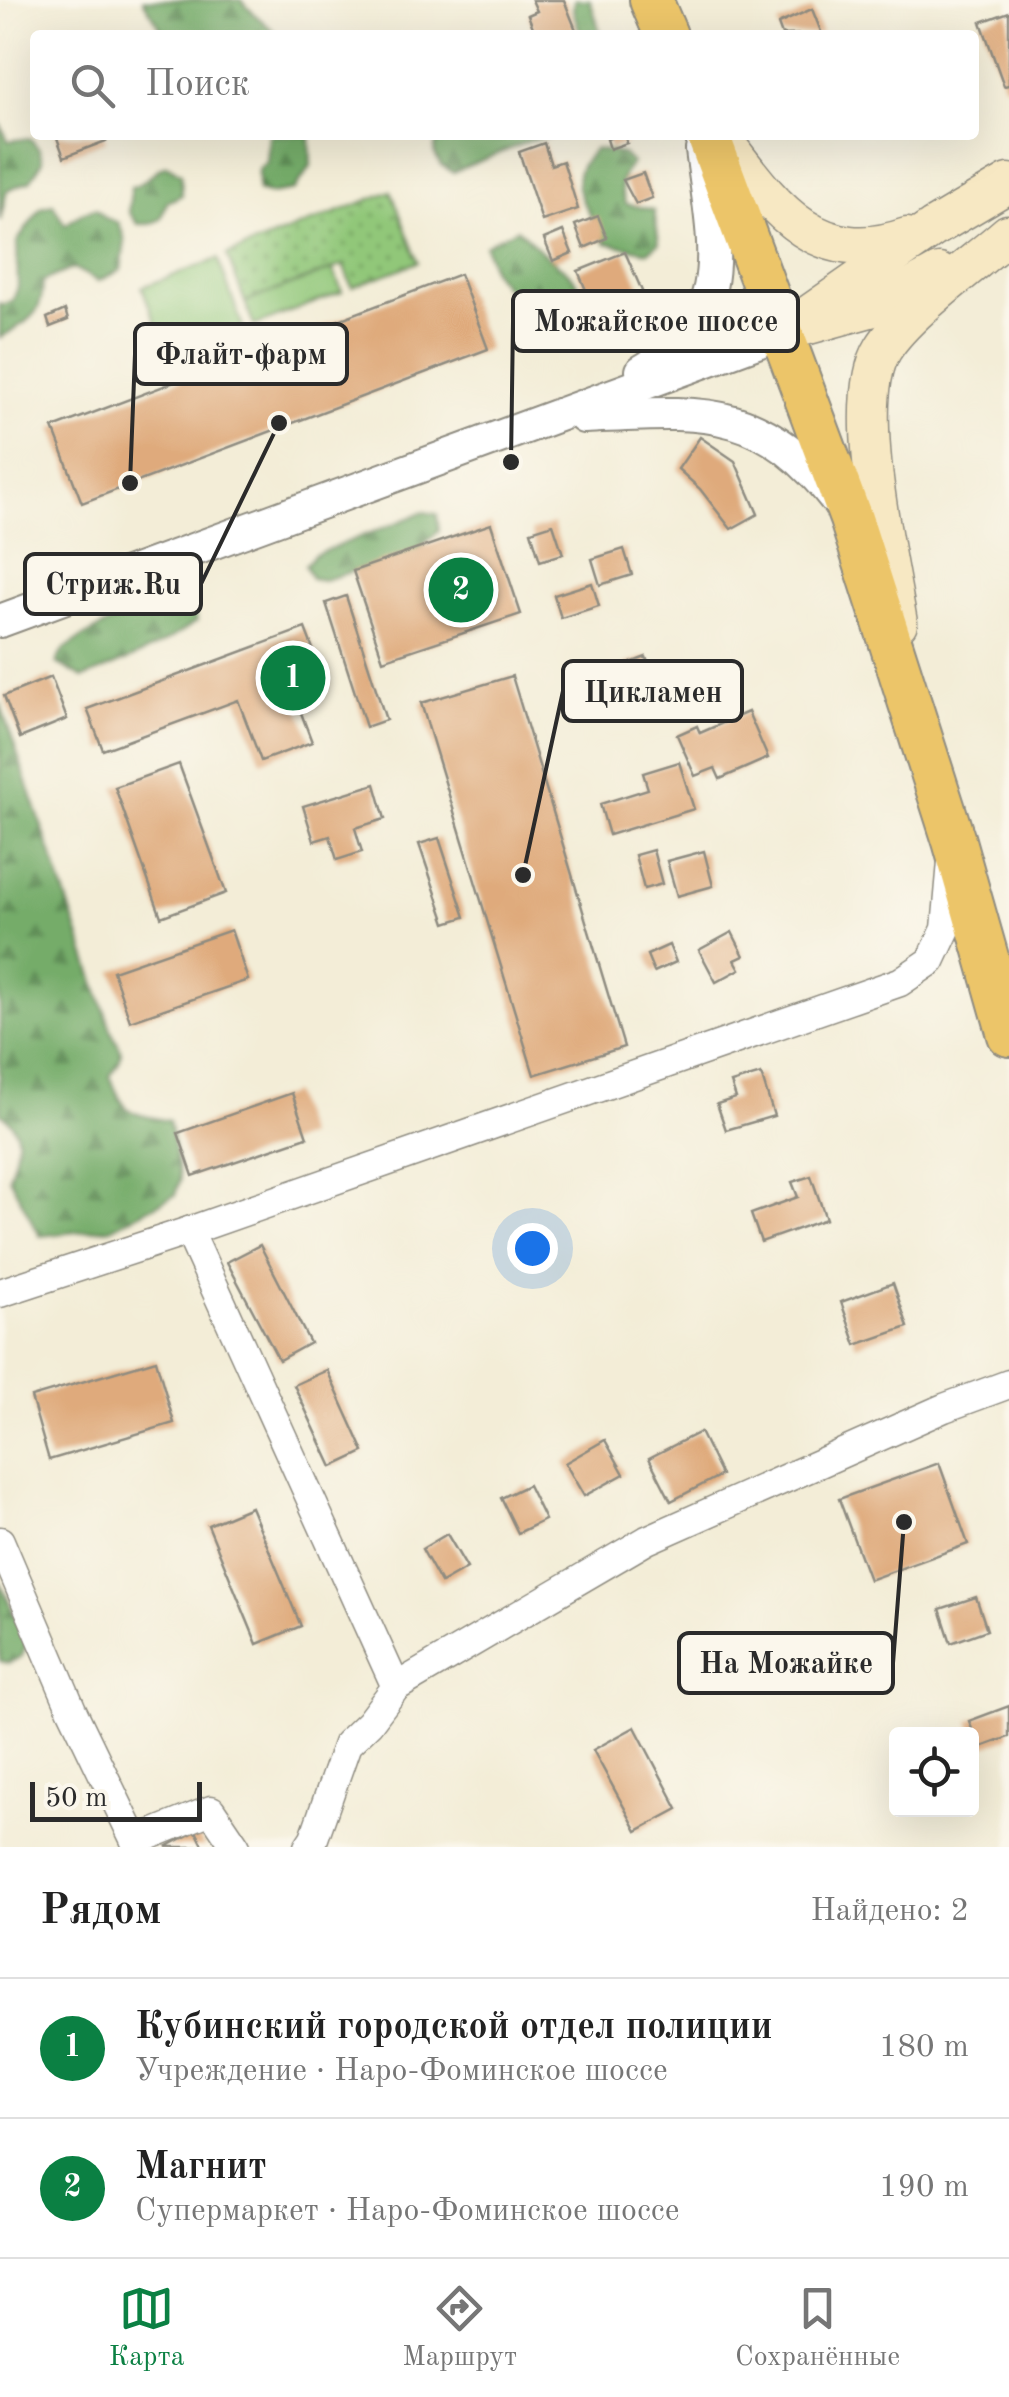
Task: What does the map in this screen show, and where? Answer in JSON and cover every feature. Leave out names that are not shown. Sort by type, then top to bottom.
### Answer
[{"type":"main road","points":[[651,0],[664,30]]},
{"type":"main road","points":[[710,140],[851,518],[954,841],[1009,1035]]},
{"type":"main road","points":[[723,140],[775,208],[804,230],[828,241],[860,247],[892,242],[934,228]]},
{"type":"main road","points":[[784,332],[934,228],[1009,183]]},
{"type":"main road","points":[[784,332],[881,305],[1009,234]]},
{"type":"main road","points":[[911,704],[871,448],[875,366],[896,331],[1009,234]]},
{"type":"street","points":[[555,418],[668,357],[693,332],[705,308],[714,253],[701,140]]},
{"type":"street","points":[[0,622],[784,332]]},
{"type":"street","points":[[555,418],[662,414],[744,423],[767,434],[793,454],[822,481],[851,518]]},
{"type":"street","points":[[0,1293],[189,1231],[900,982],[931,961],[946,928],[954,841]]},
{"type":"street","points":[[189,1231],[396,1687]]},
{"type":"street","points":[[308,1847],[347,1744],[370,1723],[396,1687],[648,1540],[944,1408],[1009,1384]]},
{"type":"street","points":[[0,1541],[72,1710],[136,1844],[211,1810],[236,1847]]},
{"type":"green space","points":[[143,0],[242,0],[272,30],[162,30]]},
{"type":"green space","points":[[574,0],[590,0],[599,30],[579,30]]},
{"type":"green space","points":[[0,123],[8,141],[30,138],[43,161],[30,181],[7,190],[0,221]]},
{"type":"green space","points":[[269,140],[310,140],[311,166],[294,190],[270,194],[258,191],[258,169],[267,162]]},
{"type":"green space","points":[[437,140],[534,140],[453,172],[441,165],[434,152]]},
{"type":"green space","points":[[595,149],[623,154],[632,163],[622,178],[622,193],[626,204],[654,210],[659,243],[648,252],[606,243],[580,196],[578,174]]},
{"type":"green space","points":[[167,165],[181,174],[182,195],[167,202],[161,219],[138,224],[129,212],[131,187]]},
{"type":"green space","points":[[391,191],[418,262],[352,287],[343,265],[245,302],[227,255]]},
{"type":"green space","points":[[53,204],[65,225],[96,209],[105,218],[119,223],[125,241],[121,270],[98,281],[73,268],[43,281],[37,311],[0,338],[0,303],[13,300],[18,287],[17,242],[41,208]]},
{"type":"green space","points":[[517,229],[573,278],[582,293],[582,318],[571,324],[544,303],[505,287],[492,270],[485,245]]},
{"type":"green space","points":[[218,259],[244,330],[169,358],[142,287]]},
{"type":"green space","points":[[333,269],[342,292],[254,326],[245,302]]},
{"type":"green space","points":[[424,512],[437,514],[439,531],[415,552],[324,580],[311,578],[305,565],[314,555]]},
{"type":"green space","points":[[173,600],[193,608],[197,621],[156,647],[83,678],[57,663],[64,650],[87,635],[133,613]]},
{"type":"green space","points":[[0,703],[121,1051],[110,1076],[120,1099],[130,1110],[169,1121],[180,1180],[175,1195],[111,1228],[40,1236],[9,1177],[17,1134],[0,1113]]},
{"type":"green space","points":[[0,1581],[27,1643],[22,1656],[9,1663],[0,1661]]},
{"type":"building","points":[[532,0],[564,0],[576,30],[534,30],[528,15],[537,11]]},
{"type":"building","points":[[812,9],[820,30],[780,30],[778,24]]},
{"type":"building","points":[[1009,12],[1009,85],[1004,86],[981,22]]},
{"type":"building","points":[[58,140],[106,140],[106,141],[64,157]]},
{"type":"building","points":[[607,140],[626,140],[627,143],[610,149]]},
{"type":"building","points":[[544,143],[551,165],[563,161],[578,209],[542,221],[519,152]]},
{"type":"building","points":[[643,173],[652,198],[636,204],[623,180]]},
{"type":"building","points":[[598,216],[607,238],[584,248],[575,225]]},
{"type":"building","points":[[563,231],[572,253],[553,261],[544,239]]},
{"type":"building","points":[[625,252],[645,298],[617,310],[620,318],[601,326],[578,271]]},
{"type":"building","points":[[460,274],[488,349],[82,503],[53,428]]},
{"type":"building","points":[[65,310],[68,320],[50,327],[47,318]]},
{"type":"building","points":[[700,437],[735,461],[758,514],[731,529],[700,489],[678,469]]},
{"type":"building","points":[[491,524],[521,614],[383,660],[353,571]]},
{"type":"building","points":[[553,524],[563,554],[540,561],[531,531]]},
{"type":"building","points":[[624,549],[632,575],[600,585],[592,559]]},
{"type":"building","points":[[592,583],[599,606],[561,618],[554,595]]},
{"type":"building","points":[[346,596],[386,720],[366,727],[326,603]]},
{"type":"building","points":[[305,628],[321,670],[289,681],[312,742],[261,761],[238,700],[103,750],[87,709]]},
{"type":"building","points":[[646,657],[655,682],[631,691],[635,704],[616,711],[602,674]]},
{"type":"building","points":[[512,676],[624,1047],[534,1075],[421,703]]},
{"type":"building","points":[[51,677],[67,719],[20,738],[4,696]]},
{"type":"building","points":[[748,712],[768,758],[720,779],[715,768],[695,776],[677,735],[697,726],[700,733]]},
{"type":"building","points":[[679,762],[694,809],[609,835],[600,804],[648,789],[643,773]]},
{"type":"building","points":[[179,764],[226,893],[161,917],[115,787]]},
{"type":"building","points":[[375,784],[385,819],[355,828],[362,852],[337,860],[330,836],[314,841],[303,806]]},
{"type":"building","points":[[439,838],[465,917],[446,923],[419,844]]},
{"type":"building","points":[[653,850],[662,884],[644,889],[635,855]]},
{"type":"building","points":[[704,851],[713,886],[677,896],[667,861]]},
{"type":"building","points":[[231,930],[248,980],[130,1021],[113,971]]},
{"type":"building","points":[[732,932],[744,956],[735,960],[740,969],[716,982],[699,950]]},
{"type":"building","points":[[669,945],[676,962],[654,972],[647,955]]},
{"type":"building","points":[[761,1074],[774,1116],[726,1130],[717,1104],[736,1098],[731,1083]]},
{"type":"building","points":[[292,1093],[307,1137],[193,1176],[178,1133]]},
{"type":"building","points":[[811,1176],[826,1219],[761,1242],[751,1214],[798,1197],[792,1182]]},
{"type":"building","points":[[260,1245],[310,1343],[279,1360],[227,1262]]},
{"type":"building","points":[[893,1283],[908,1327],[856,1345],[841,1302]]},
{"type":"building","points":[[156,1360],[174,1423],[49,1460],[31,1397]]},
{"type":"building","points":[[327,1370],[364,1452],[332,1467],[294,1385]]},
{"type":"building","points":[[700,1432],[721,1475],[671,1501],[649,1458]]},
{"type":"building","points":[[605,1440],[624,1474],[584,1496],[565,1463]]},
{"type":"building","points":[[939,1463],[968,1544],[869,1580],[839,1499]]},
{"type":"building","points":[[528,1485],[545,1520],[518,1533],[501,1498]]},
{"type":"building","points":[[251,1507],[301,1626],[257,1644],[208,1525]]},
{"type":"building","points":[[447,1534],[467,1568],[441,1583],[422,1549]]},
{"type":"building","points":[[976,1597],[987,1630],[951,1643],[940,1609]]},
{"type":"building","points":[[1009,1706],[1009,1737],[979,1748],[979,1727],[971,1727],[969,1721]]},
{"type":"building","points":[[635,1727],[678,1809],[637,1831],[593,1750]]},
{"type":"building","points":[[196,1831],[204,1847],[166,1847]]},
{"type":"place","name":"Стриж.Ru","points":[[279,423]]},
{"type":"place","name":"Можайское шоссе","points":[[511,462]]},
{"type":"place","name":"Флайт-фарм","points":[[130,483]]},
{"type":"place","name":"Магнит","points":[[461,590]]},
{"type":"place","name":"Кубинский городской отдел полиции","points":[[293,678]]},
{"type":"place","name":"Цикламен","points":[[523,875]]},
{"type":"place","name":"На Можайке","points":[[904,1522]]}]
